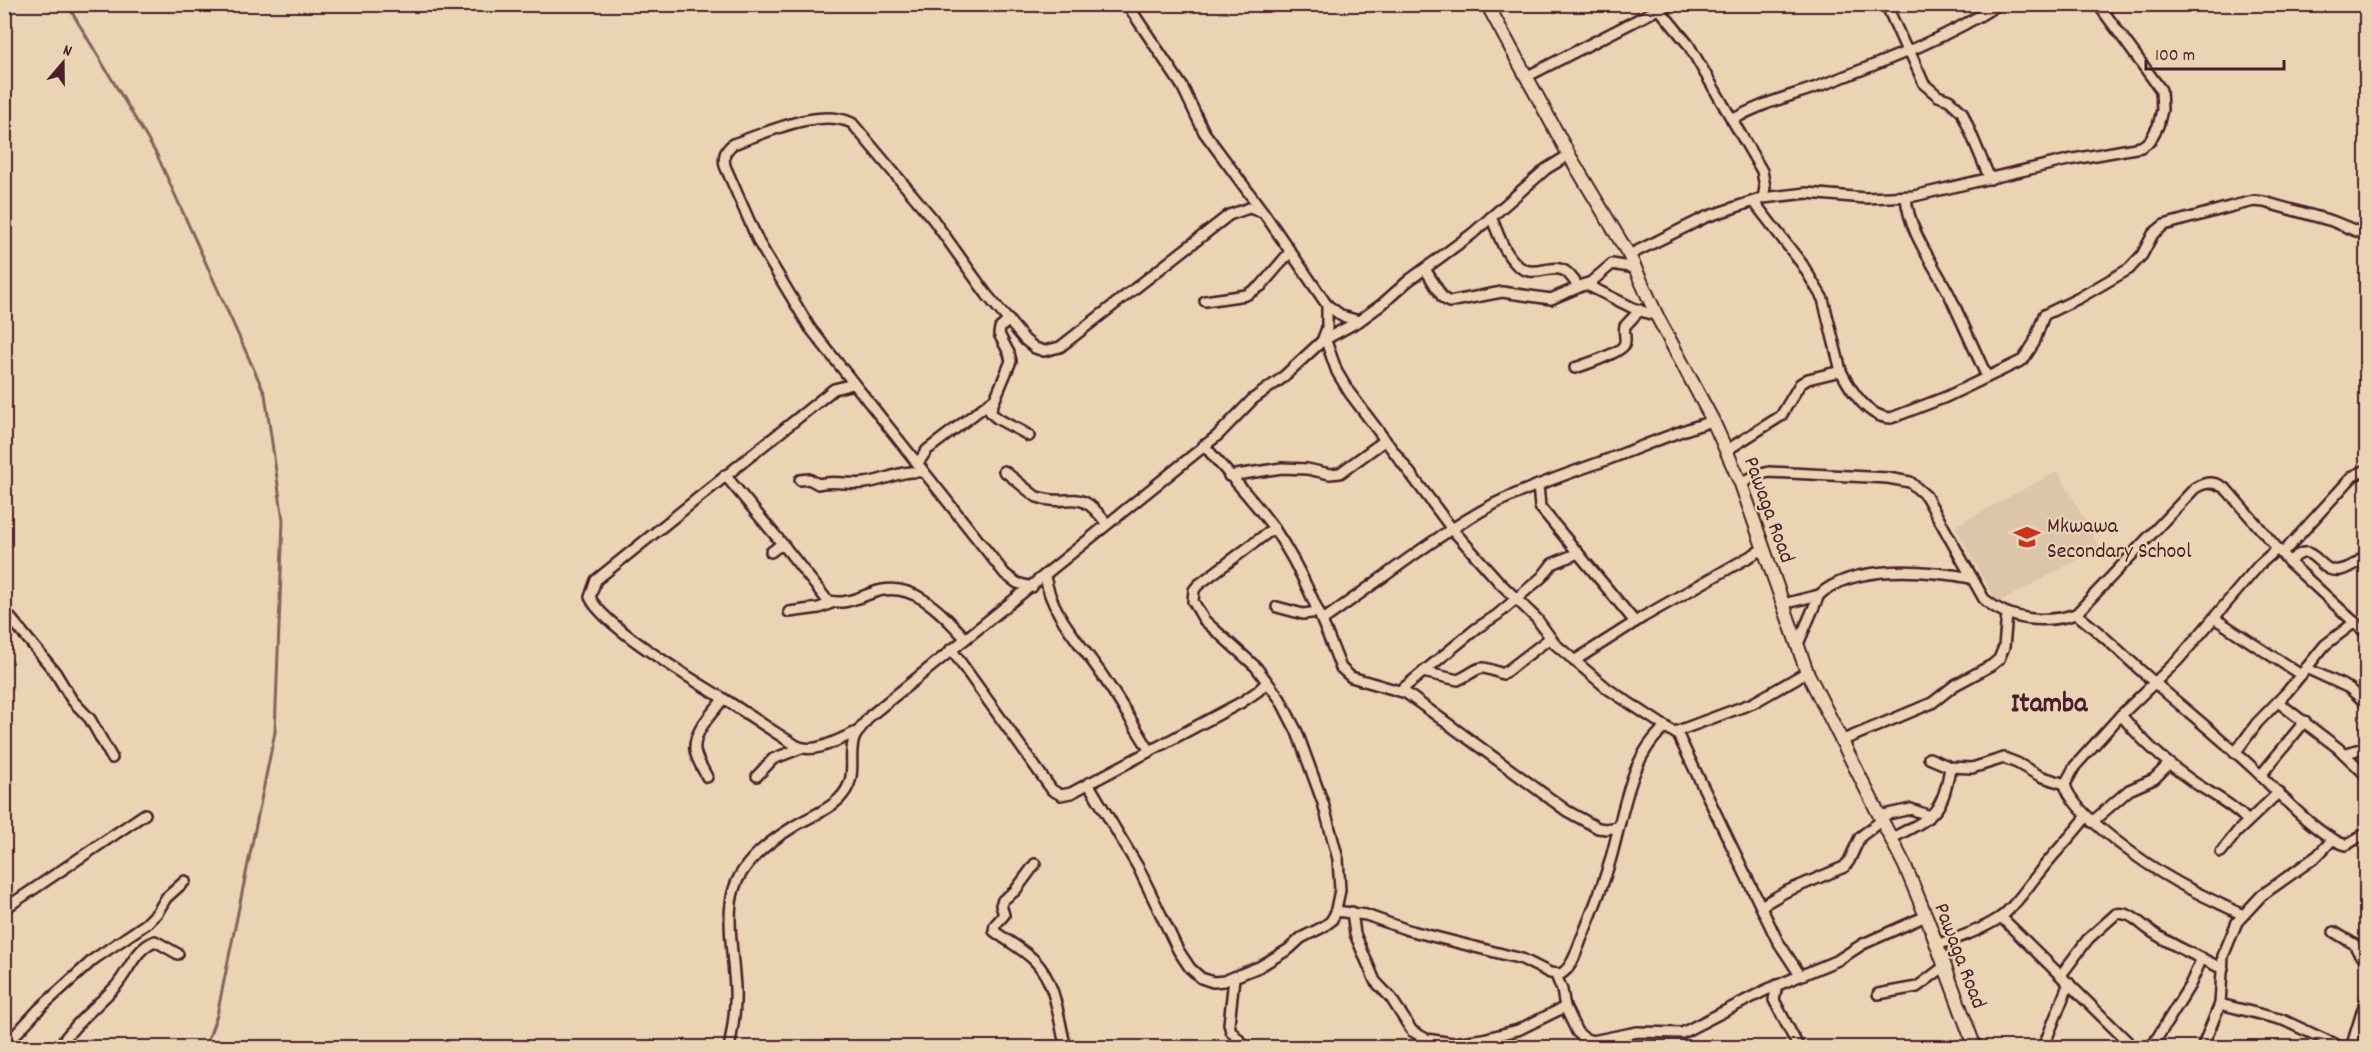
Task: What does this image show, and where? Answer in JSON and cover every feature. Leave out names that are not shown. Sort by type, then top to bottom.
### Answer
[{"type":"main road","name":"Pawaga Road","points":[[1487,4],[1569,155],[1629,255],[1657,316],[1727,450],[1807,672],[1892,838],[1926,916],[1975,1047]]},
{"type":"street","points":[[1127,4],[1182,86],[1204,132],[1327,305],[1342,316],[1359,321]]},
{"type":"street","points":[[1886,4],[1924,84],[1938,96],[1949,100],[1962,112],[1990,179]]},
{"type":"street","points":[[1732,120],[1757,106],[1822,85],[1908,51],[1970,23],[1999,4]]},
{"type":"street","points":[[1629,255],[1706,217],[1758,200],[1808,193],[1864,198],[1906,197],[2068,160],[2141,147],[2150,141],[2162,110],[2161,90],[2098,4]]},
{"type":"street","points":[[1526,77],[1664,7],[1762,171],[1765,187],[1758,200]]},
{"type":"street","points":[[1032,587],[1017,583],[1005,574],[810,328],[759,243],[725,166],[726,150],[733,144],[778,129],[826,117],[841,117],[852,123],[932,218],[987,295],[1035,348],[1051,351],[1060,347],[1229,215],[1249,208],[1263,212]]},
{"type":"street","points":[[729,1047],[735,1014],[731,909],[734,889],[747,865],[771,844],[792,827],[827,809],[841,797],[854,767],[854,739],[870,716],[1218,435],[1252,399],[1281,379],[1324,341],[1359,321],[1491,217],[1531,180],[1569,155]]},
{"type":"street","points":[[1906,197],[1914,230],[1950,297],[1988,377]]},
{"type":"street","points":[[1758,200],[1803,264],[1823,299],[1841,371],[1862,402],[1885,418],[1928,404],[2023,360],[2034,342],[2044,315],[2129,269],[2142,255],[2152,234],[2172,222],[2260,201],[2312,214],[2367,235]]},
{"type":"street","points":[[1491,217],[1501,243],[1518,266],[1535,273],[1555,269],[1564,270],[1582,285],[1657,316]]},
{"type":"street","points":[[1205,301],[1246,295],[1261,286],[1290,252]]},
{"type":"street","points":[[1425,269],[1443,298],[1449,302],[1502,292],[1551,299],[1582,285],[1612,264],[1635,268]]},
{"type":"street","points":[[1327,305],[1327,328],[1324,341],[1339,377],[1384,441],[1452,529],[1537,619],[1550,638],[1574,661],[1608,689],[1675,732],[1684,745],[1778,940],[1800,975]]},
{"type":"street","points":[[1575,368],[1621,349],[1624,343],[1625,326],[1640,310]]},
{"type":"street","points":[[1009,320],[1000,328],[999,334],[1010,353],[1011,361],[990,407],[992,415],[1029,436]]},
{"type":"street","points":[[1727,450],[1781,416],[1800,384],[1808,379],[1841,371]]},
{"type":"street","points":[[801,748],[686,676],[608,620],[590,597],[596,580],[725,475],[834,389],[853,384]]},
{"type":"street","points":[[921,468],[927,450],[993,400]]},
{"type":"street","points":[[1277,607],[1321,616],[1452,529],[1497,503],[1676,432],[1713,421]]},
{"type":"street","points":[[1228,476],[1282,468],[1307,469],[1330,474],[1340,473],[1384,441]]},
{"type":"street","points":[[1204,445],[1274,528],[1293,558],[1321,616],[1345,674],[1410,695],[1567,811],[1598,828],[1618,827]]},
{"type":"street","points":[[800,480],[809,479],[815,484],[868,483],[921,468]]},
{"type":"street","points":[[1004,471],[1038,497],[1086,502],[1107,524]]},
{"type":"street","points":[[2243,915],[2175,881],[2089,819],[2069,796],[2065,784],[2075,766],[2121,715],[2178,660],[2259,565],[2280,551],[2353,476],[2367,471]]},
{"type":"street","points":[[1741,484],[1754,476],[1768,472],[1888,478],[1910,482],[1926,496],[1984,599],[2007,614],[2040,619],[2076,614],[2195,488],[2204,483],[2214,483],[2227,489],[2289,562],[2367,633]]},
{"type":"street","points":[[725,475],[785,547],[820,594],[834,602]]},
{"type":"street","points":[[1538,485],[1540,507],[1635,622]]},
{"type":"street","points":[[1088,783],[1138,867],[1178,950],[1190,968],[1201,978],[1213,982],[1234,978],[1259,967],[1289,949],[1301,938],[1331,921],[1339,896],[1339,874],[1328,820],[1293,723],[1280,699],[1256,667],[1204,620],[1193,601],[1194,590],[1198,585],[1274,528]]},
{"type":"street","points":[[771,552],[779,546],[785,547]]},
{"type":"street","points":[[1574,661],[1635,622],[1763,549]]},
{"type":"street","points":[[1400,691],[1477,628],[1492,620],[1542,577],[1555,562],[1578,553]]},
{"type":"street","points":[[2289,562],[2297,555],[2305,554],[2316,557],[2332,570],[2363,563],[2367,553]]},
{"type":"street","points":[[1798,644],[1804,635],[1819,596],[1825,590],[1847,581],[1879,571],[1942,573],[1971,578]]},
{"type":"street","points":[[1046,576],[1047,588],[1056,608],[1099,670],[1150,752]]},
{"type":"street","points":[[789,612],[854,600],[875,591],[900,590],[924,598],[938,609],[965,638]]},
{"type":"street","points":[[1783,603],[1819,596]]},
{"type":"street","points":[[4,610],[55,672],[72,700],[90,719],[112,758]]},
{"type":"street","points":[[1841,741],[1932,703],[1955,685],[1992,665],[1999,659],[2004,647],[2007,614]]},
{"type":"street","points":[[2076,614],[2099,631],[2314,825],[2333,839],[2346,845],[2367,834]]},
{"type":"street","points":[[2214,618],[2303,671],[2349,687],[2367,703]]},
{"type":"street","points":[[2235,753],[2257,723],[2278,702],[2325,645],[2355,622]]},
{"type":"street","points":[[1423,672],[1458,680],[1480,667],[1489,667],[1503,674],[1550,638]]},
{"type":"street","points":[[951,649],[1054,793],[1067,795],[1252,696],[1266,682]]},
{"type":"street","points":[[1675,732],[1753,703],[1807,672]]},
{"type":"street","points":[[707,777],[695,752],[695,742],[705,723],[723,699]]},
{"type":"street","points":[[2278,702],[2305,721],[2367,775]]},
{"type":"street","points":[[2121,715],[2137,734],[2169,764],[2220,798],[2248,821]]},
{"type":"street","points":[[2261,775],[2305,721]]},
{"type":"street","points":[[1556,975],[1565,971],[1572,962],[1601,891],[1618,827],[1643,752],[1653,738],[1666,727]]},
{"type":"street","points":[[757,776],[773,759],[801,748],[812,749],[859,731]]},
{"type":"street","points":[[2344,754],[2367,747]]},
{"type":"street","points":[[1929,758],[1950,767],[1972,768],[2004,758],[2040,776],[2065,784]]},
{"type":"street","points":[[1936,945],[1971,933],[2001,916],[2024,895],[2039,873],[2089,819],[2129,790],[2154,779],[2169,764]]},
{"type":"street","points":[[1892,838],[1930,816],[1940,807],[1947,787],[1950,767]]},
{"type":"street","points":[[2221,852],[2248,821],[2279,792]]},
{"type":"street","points":[[1761,906],[1785,892],[1844,867],[1860,837],[1881,818],[1911,809],[1930,816]]},
{"type":"street","points":[[4,909],[145,814]]},
{"type":"street","points":[[2202,1047],[2220,1004],[2223,956],[2243,915],[2262,896],[2318,856],[2333,839]]},
{"type":"street","points":[[1035,864],[1015,891],[1003,900],[1001,905],[1004,915],[995,926],[994,931],[1018,947],[1044,970],[1050,982],[1066,1047]]},
{"type":"street","points":[[4,1041],[16,1035],[39,1009],[94,959],[146,924],[157,913],[166,898],[185,881]]},
{"type":"street","points":[[1336,911],[1366,915],[1408,930],[1521,959],[1556,975],[1565,1007],[1577,1032],[1592,1041],[1637,1032],[1682,1033],[1777,985],[1848,955],[1863,944],[1926,916]]},
{"type":"street","points":[[1352,912],[1355,933],[1375,981],[1391,998],[1412,1032],[1426,1039],[1454,1042],[1482,1039],[1518,1030],[1565,1007]]},
{"type":"street","points":[[2061,975],[2088,939],[2121,912],[2132,916],[2172,944],[2223,969]]},
{"type":"street","points":[[2001,916],[2134,1047]]},
{"type":"street","points":[[2334,932],[2354,944],[2367,960]]},
{"type":"street","points":[[58,1047],[73,1026],[118,983],[135,957],[144,948],[155,941],[178,954]]},
{"type":"street","points":[[2151,1047],[2190,985],[2202,958]]},
{"type":"street","points":[[1878,994],[1917,987],[1945,966]]},
{"type":"street","points":[[1234,978],[1229,1024],[1231,1031],[1246,1047]]},
{"type":"street","points":[[2043,1047],[2069,983]]},
{"type":"street","points":[[1777,985],[1774,1000],[1799,1047]]},
{"type":"street","points":[[2350,1047],[2367,999]]},
{"type":"street","points":[[2220,1004],[2283,1020],[2343,1047]]},
{"type":"shaded area","name":"Mkwawa Secondary School","points":[[2058,471],[2100,548],[1997,603],[1955,526]]},
{"type":"waterway","points":[[67,4],[157,155],[265,394],[283,520],[275,732],[217,1015],[205,1048]]},
{"type":"place","name":"Mkwawa Secondary School","points":[[2027,537]]},
{"type":"district","name":"Itamba","points":[[2049,701]]}]
